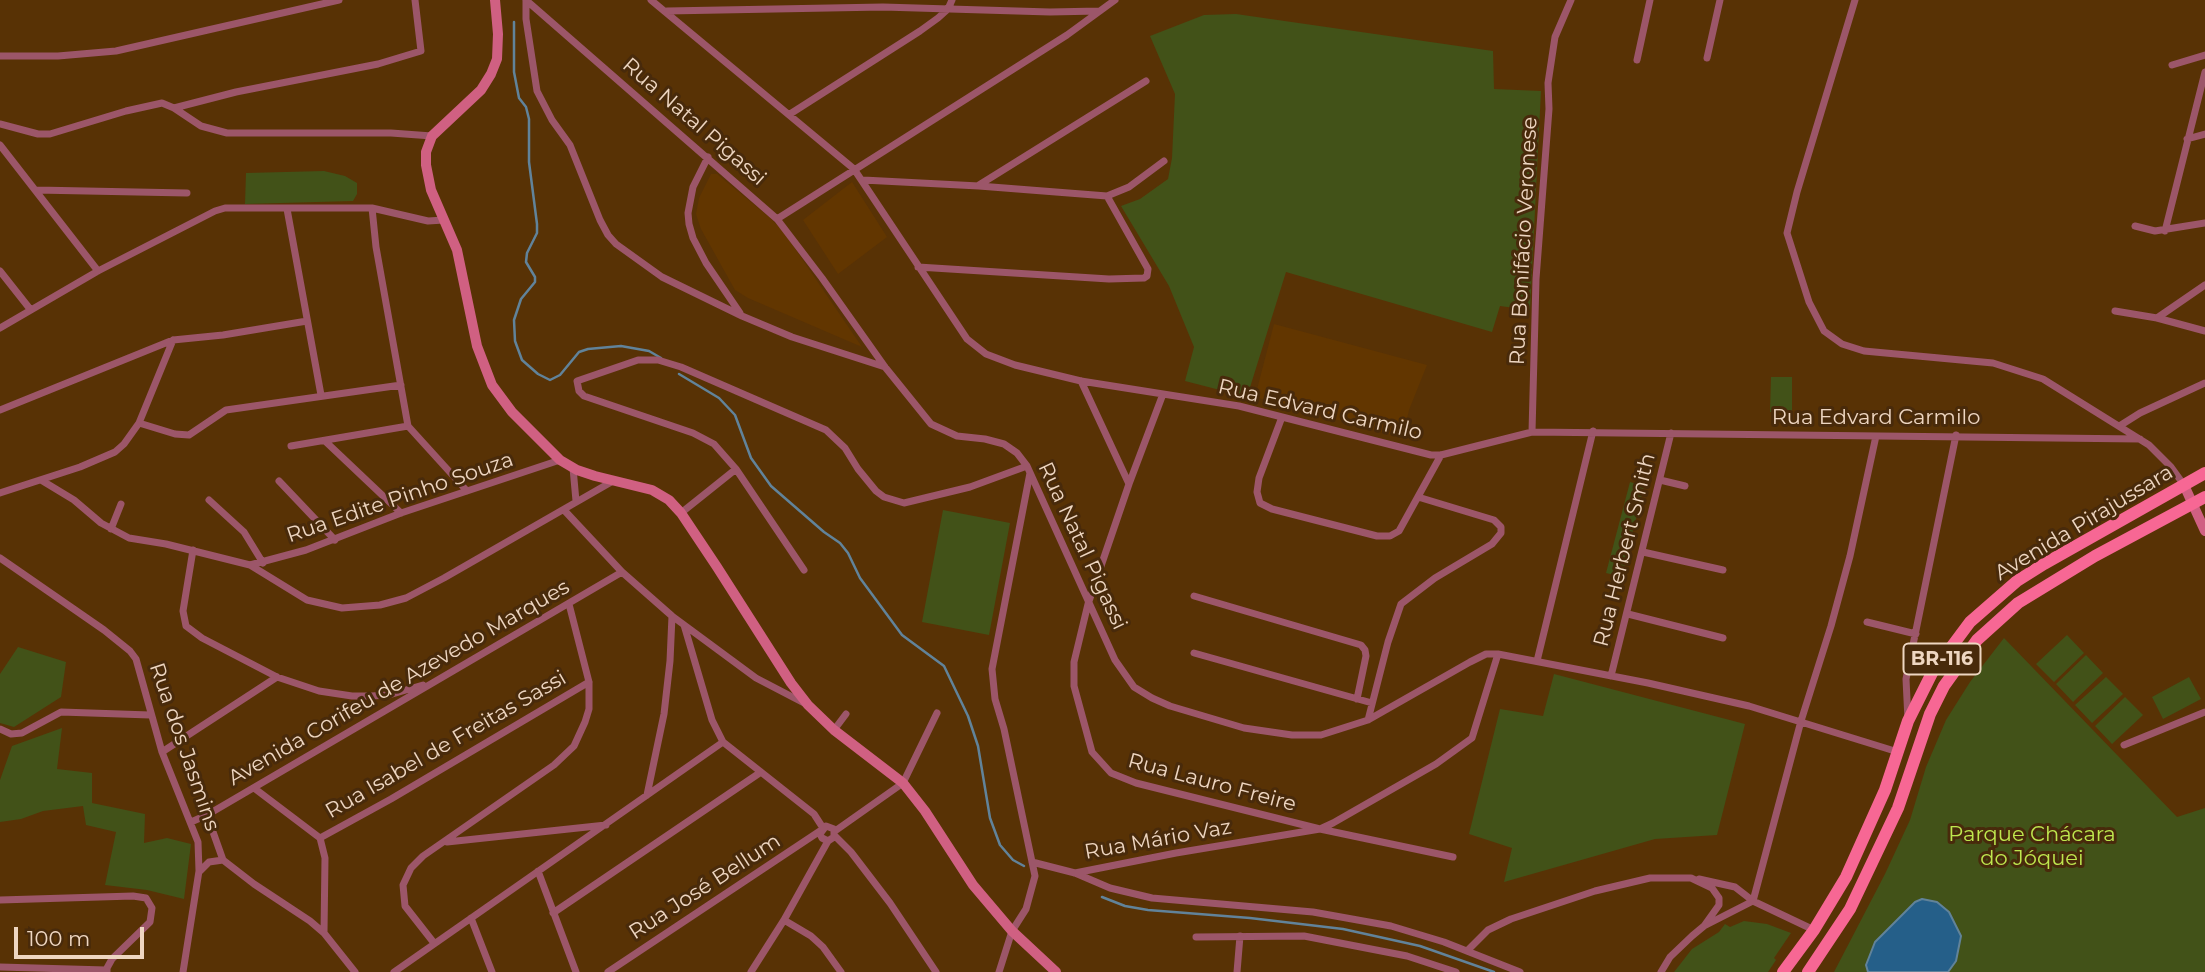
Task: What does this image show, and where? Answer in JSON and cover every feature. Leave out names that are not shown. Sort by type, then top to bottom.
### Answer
[{"type":"main road","name":"Avenida Pirajussara","points":[[1783,972],[1814,930],[1846,877],[1885,790],[1908,721],[1932,673],[1970,622],[2017,582],[2044,564],[2205,473]]},
{"type":"main road","name":"Avenida Pirajussara","points":[[1811,970],[1850,909],[1882,846],[1898,808],[1922,733],[1944,686],[1977,640],[2018,603],[2095,556],[2199,500]]},
{"type":"main road","points":[[2018,603],[2034,586],[2054,574],[2051,565],[2044,564]]},
{"type":"main road","name":"BR-116","points":[[1790,972],[1814,930]]},
{"type":"street","points":[[0,56],[58,56],[116,51],[340,0]]},
{"type":"street","points":[[174,108],[236,92],[378,64],[421,51],[415,0]]},
{"type":"street","points":[[495,0],[497,59],[491,74],[481,90],[432,136],[425,165],[431,190],[457,250],[477,346],[492,385],[512,412],[560,460],[573,468],[600,477],[652,490],[669,500],[681,513],[808,705],[834,730],[903,783],[925,811],[973,885],[1012,931],[1056,972]]},
{"type":"street","points":[[526,0],[526,19],[537,91],[574,154],[608,235],[630,256],[662,276],[742,316],[792,337],[885,367]]},
{"type":"street","name":"Rua Natal Pigassi","points":[[526,0],[777,219],[885,367],[932,424],[957,436],[1004,444],[1017,453],[1028,469],[1115,660],[1128,679],[1144,694],[1170,706],[1244,728],[1292,736],[1321,735],[1368,720],[1470,662],[1486,654],[1498,654]]},
{"type":"street","name":"Rua Edvard Carmilo","points":[[652,0],[854,169],[967,339],[979,350],[1015,365],[1081,381],[1239,407],[1399,448],[1441,455],[1532,432],[2140,439]]},
{"type":"street","points":[[790,114],[920,31],[948,9],[952,0]]},
{"type":"street","points":[[777,219],[1067,35],[1115,0]]},
{"type":"street","name":"Rua Bonifácio Veronese","points":[[1532,432],[1536,279],[1551,52],[1571,0]]},
{"type":"street","points":[[1637,60],[1650,0]]},
{"type":"street","points":[[1707,58],[1720,0]]},
{"type":"street","points":[[1855,0],[1797,191],[1787,233],[1809,302],[1824,331],[1842,344],[1864,351],[1993,363],[2043,379],[2121,425],[2161,455],[2199,500],[2205,531]]},
{"type":"street","points":[[666,11],[883,6],[1099,11]]},
{"type":"street","points":[[2172,65],[2205,55]]},
{"type":"street","points":[[2165,231],[2205,72]]},
{"type":"street","points":[[978,186],[1146,80]]},
{"type":"street","points":[[0,124],[44,135],[162,103],[201,126],[227,133],[432,136]]},
{"type":"street","points":[[2187,139],[2205,134]]},
{"type":"street","points":[[0,145],[98,271]]},
{"type":"street","points":[[708,157],[693,187],[688,213],[689,224],[706,263],[742,316]]},
{"type":"street","points":[[863,180],[1107,196],[1129,187],[1164,161]]},
{"type":"street","points":[[36,190],[187,193]]},
{"type":"street","points":[[918,267],[1109,279],[1144,278],[1148,270],[1107,196]]},
{"type":"street","points":[[0,328],[98,271],[225,208],[372,208],[428,221],[444,220]]},
{"type":"street","points":[[372,208],[376,247],[408,426],[467,491]]},
{"type":"street","points":[[287,209],[321,396]]},
{"type":"street","points":[[2135,226],[2146,230],[2165,231],[2205,223]]},
{"type":"street","points":[[0,271],[30,309]]},
{"type":"street","points":[[2157,318],[2205,285]]},
{"type":"street","points":[[2115,311],[2157,318],[2205,331]]},
{"type":"street","points":[[0,410],[173,340],[307,321]]},
{"type":"street","points":[[0,493],[115,452],[139,423],[173,340]]},
{"type":"street","points":[[804,570],[736,469],[714,444],[703,437],[584,396],[576,383],[579,379],[638,360],[657,360],[681,367],[826,430],[845,448],[868,483],[884,497],[897,501],[918,501],[1028,469],[992,669],[995,699],[1004,729],[1035,876],[1026,909],[1012,931],[999,972]]},
{"type":"street","points":[[1081,381],[1129,484]]},
{"type":"street","points":[[2121,425],[2140,413],[2205,383]]},
{"type":"street","points":[[139,423],[175,434],[189,435],[226,410],[401,385]]},
{"type":"street","name":"Rua Lauro Freire","points":[[1163,394],[1088,604],[1074,662],[1074,686],[1093,752],[1111,773],[1136,783],[1320,829],[1452,857]]},
{"type":"street","points":[[1282,418],[1259,478],[1258,498],[1265,506],[1385,537],[1399,531],[1441,455]]},
{"type":"street","points":[[291,446],[408,426]]},
{"type":"street","points":[[1537,661],[1593,431]]},
{"type":"street","name":"Rua Herbert Smith","points":[[1611,676],[1671,433]]},
{"type":"street","points":[[1908,721],[1905,689],[1956,435]]},
{"type":"street","points":[[1661,972],[1680,945],[1704,926],[1753,901],[1801,721],[1844,577],[1875,436]]},
{"type":"street","points":[[325,441],[401,513]]},
{"type":"street","name":"Rua Edite Pinho Souza","points":[[250,565],[335,540],[401,513],[560,460]]},
{"type":"street","points":[[573,468],[576,501]]},
{"type":"street","points":[[681,513],[736,469]]},
{"type":"street","points":[[594,492],[600,477]]},
{"type":"street","points":[[41,480],[74,500],[111,530],[138,541],[193,550],[250,565],[285,588],[315,603],[342,608],[380,605],[406,597],[615,480]]},
{"type":"street","points":[[1660,480],[1685,486]]},
{"type":"street","points":[[279,481],[335,540]]},
{"type":"street","points":[[1368,720],[1401,604],[1436,578],[1492,544],[1501,533],[1501,527],[1494,520],[1418,497]]},
{"type":"street","points":[[209,500],[244,532],[263,563]]},
{"type":"street","points":[[111,530],[121,504]]},
{"type":"street","points":[[564,510],[622,572],[672,616],[756,678],[808,705]]},
{"type":"street","points":[[193,550],[184,603],[186,626],[202,638],[276,677],[318,691],[352,696],[389,695],[434,682]]},
{"type":"street","points":[[1643,552],[1723,570]]},
{"type":"street","name":"Rua dos Jasmins","points":[[0,558],[130,651],[139,667],[162,752],[198,842],[199,871],[183,972]]},
{"type":"street","name":"Avenida Corifeu de Azevedo Marques","points":[[191,822],[254,788],[622,572]]},
{"type":"street","points":[[1194,596],[1361,645],[1366,656],[1357,699]]},
{"type":"street","points":[[434,943],[405,906],[403,885],[411,868],[565,755],[573,746],[585,722],[589,709],[589,682],[569,604]]},
{"type":"street","points":[[1628,614],[1723,638]]},
{"type":"street","points":[[647,796],[666,701],[672,616]]},
{"type":"street","points":[[1867,622],[1916,634]]},
{"type":"street","points":[[684,625],[708,709],[723,742],[814,814],[822,830],[822,838],[833,836]]},
{"type":"street","points":[[1194,653],[1372,703]]},
{"type":"street","points":[[1498,654],[1749,706],[1898,752]]},
{"type":"street","name":"Rua Mário Vaz","points":[[1076,873],[1320,829],[1436,764],[1472,738],[1498,654]]},
{"type":"street","points":[[162,752],[276,677]]},
{"type":"street","name":"Rua Isabel de Freitas Sassi","points":[[320,838],[589,682]]},
{"type":"street","points":[[0,729],[11,734],[22,733],[61,712],[150,715]]},
{"type":"street","points":[[751,972],[833,836],[903,783],[937,713]]},
{"type":"street","points":[[834,730],[846,714]]},
{"type":"street","points":[[2124,745],[2204,714]]},
{"type":"street","points":[[394,972],[404,970],[434,943],[723,742]]},
{"type":"street","points":[[553,913],[761,772]]},
{"type":"street","points":[[254,788],[320,838],[326,858],[324,933]]},
{"type":"street","points":[[207,815],[223,860],[310,921],[324,933],[355,972]]},
{"type":"street","points":[[445,842],[607,825]]},
{"type":"street","points":[[822,830],[830,826],[833,836],[851,852],[936,972]]},
{"type":"street","name":"Rua José Bellum","points":[[608,972],[822,830]]},
{"type":"street","points":[[199,871],[209,862],[223,860]]},
{"type":"street","points":[[1032,862],[1076,873],[1110,888],[1152,898],[1292,909],[1356,919],[1419,934],[1520,972]]},
{"type":"street","points":[[538,871],[576,972]]},
{"type":"street","points":[[1467,951],[1488,930],[1511,919],[1630,881],[1670,877],[1728,884],[1753,901],[1814,930]]},
{"type":"street","points":[[1691,878],[1712,888],[1718,898],[1717,909],[1704,926]]},
{"type":"street","points":[[0,900],[133,896],[146,898],[152,908],[150,922],[112,959],[107,971],[0,967]]},
{"type":"street","points":[[471,918],[492,972]]},
{"type":"street","points":[[784,920],[811,936],[823,947],[841,972]]},
{"type":"street","points":[[1196,937],[1288,935],[1330,940],[1407,956],[1456,972]]},
{"type":"street","points":[[1237,972],[1240,936]]},
{"type":"shaded area","points":[[711,174],[717,174],[783,231],[862,347],[735,290],[701,229],[696,214],[699,198]]},
{"type":"shaded area","points":[[852,182],[887,237],[838,274],[803,220]]},
{"type":"shaded area","points":[[1274,324],[1427,365],[1409,410],[1403,438],[1255,397]]},
{"type":"green space","points":[[1236,14],[1493,51],[1494,89],[1541,91],[1530,310],[1500,306],[1492,332],[1286,272],[1247,397],[1185,381],[1194,347],[1169,286],[1121,206],[1140,199],[1168,179],[1172,158],[1175,94],[1150,36],[1204,15]]},
{"type":"green space","points":[[324,171],[345,176],[357,183],[357,194],[353,201],[245,204],[246,173]]},
{"type":"green space","points":[[1771,377],[1792,377],[1792,412],[1770,412]]},
{"type":"green space","points":[[1630,482],[1644,486],[1622,577],[1606,573]]},
{"type":"green space","points":[[943,510],[1010,523],[989,635],[922,622]]},
{"type":"green space","points":[[2067,635],[2084,653],[2054,682],[2036,664]]},
{"type":"green space","name":"Parque Chácara do Jóquei","points":[[2004,638],[2177,817],[2205,808],[2205,972],[1834,972],[1910,820],[1926,767],[1946,720],[1970,682]]},
{"type":"green space","points":[[18,647],[66,662],[61,697],[14,727],[0,723],[0,674]]},
{"type":"green space","points":[[2086,655],[2103,673],[2073,702],[2056,684]]},
{"type":"green space","points":[[1554,674],[1745,724],[1717,835],[1655,839],[1504,882],[1512,848],[1469,834],[1500,709],[1543,716]]},
{"type":"green space","points":[[2106,677],[2123,694],[2092,723],[2075,705]]},
{"type":"green space","points":[[2189,677],[2201,699],[2163,719],[2152,697]]},
{"type":"green space","points":[[2125,697],[2143,715],[2112,744],[2095,726]]},
{"type":"green space","points":[[62,728],[57,769],[92,773],[92,803],[145,814],[144,843],[167,838],[191,844],[184,899],[147,890],[105,885],[116,832],[86,825],[83,806],[43,811],[21,819],[0,822],[0,780],[12,746]]},
{"type":"green space","points":[[1744,921],[1767,924],[1791,933],[1768,972],[1674,972],[1692,949],[1719,932],[1725,924],[1730,927]]},
{"type":"water","points":[[1922,899],[1937,902],[1949,912],[1961,936],[1956,961],[1948,972],[1868,972],[1866,965],[1875,942],[1915,902]]},
{"type":"waterway","points":[[514,22],[514,72],[519,98],[526,107],[529,119],[529,162],[537,224],[537,233],[527,253],[526,262],[535,282],[521,299],[514,320],[515,341],[522,360],[550,380],[560,375],[579,352],[588,349],[621,346],[649,351],[661,358]]},
{"type":"waterway","points":[[679,374],[719,398],[735,415],[751,458],[771,486],[840,543],[860,578],[902,635],[944,666],[968,716],[978,746],[990,818],[1000,845],[1013,860],[1024,866]]},
{"type":"waterway","points":[[1102,897],[1125,906],[1148,910],[1343,929],[1420,946],[1494,972]]}]
